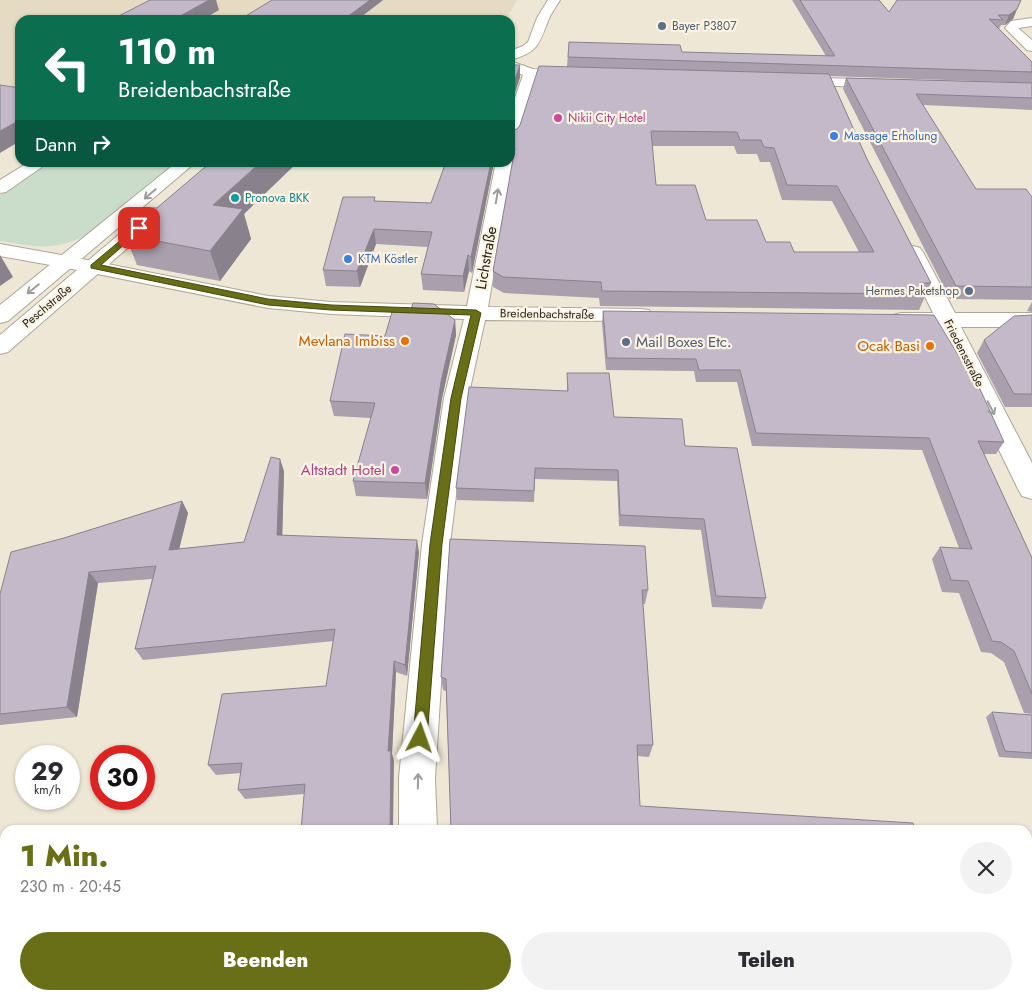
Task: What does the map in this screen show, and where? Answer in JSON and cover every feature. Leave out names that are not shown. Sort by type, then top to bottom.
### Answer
[{"type":"street","points":[[515,54],[528,49],[534,43],[540,24],[552,2]]},
{"type":"street","points":[[1032,22],[1015,24],[1011,28],[1032,47]]},
{"type":"street","points":[[515,67],[532,73],[586,74]]},
{"type":"street","points":[[515,120],[532,73]]},
{"type":"street","points":[[782,81],[835,90],[899,84]]},
{"type":"street","points":[[0,188],[33,167]]},
{"type":"street","name":"Peschstraße","points":[[0,316],[182,167]]},
{"type":"street","name":"Lichstraße","points":[[418,825],[417,778],[434,562],[456,398],[476,313],[503,167]]},
{"type":"street","name":"Peschstraße","points":[[0,347],[169,202]]},
{"type":"street","name":"Friedensstraße","points":[[903,234],[1032,489]]},
{"type":"street","name":"Breidenbachstraße","points":[[0,250],[268,302],[331,308],[662,316]]},
{"type":"street","points":[[878,319],[1032,320]]},
{"type":"shaded area","points":[[0,0],[517,0],[509,15],[15,15],[15,144],[0,152]]},
{"type":"green space","points":[[44,167],[169,167],[169,171],[84,236],[52,246],[23,245],[0,241],[0,195]]},
{"type":"building","points":[[150,0],[209,0],[182,15],[121,15]]},
{"type":"building","points":[[272,0],[370,0],[350,15],[247,15]]},
{"type":"building","points":[[800,0],[879,0],[889,12],[897,0],[1021,0],[1017,9],[1009,15],[998,15],[1003,20],[989,19],[1032,62],[1032,72],[568,57],[569,42],[680,45],[682,52],[835,56]]},
{"type":"building","points":[[515,65],[520,65],[515,79]]},
{"type":"building","points":[[539,66],[829,74],[867,159],[931,283],[920,283],[926,294],[602,291],[601,282],[503,277],[493,271],[512,167],[515,167],[515,130],[520,125]],"holes":[[[651,131],[737,132],[740,140],[761,140],[764,147],[774,148],[787,185],[837,186],[874,252],[794,252],[790,242],[766,242],[757,220],[706,220],[695,185],[656,185]]]},
{"type":"building","points":[[846,78],[1032,83],[1032,98],[916,94],[976,189],[1026,189],[1032,197],[1032,287],[956,286]]},
{"type":"building","points":[[0,85],[15,87],[15,123],[0,131]]},
{"type":"building","points":[[205,167],[255,167],[213,205],[243,209],[210,251],[125,235]]},
{"type":"building","points":[[444,167],[490,167],[471,257],[468,255],[463,276],[421,274],[432,232],[374,229],[357,271],[323,270],[343,197],[375,197],[374,201],[431,203]]},
{"type":"building","points":[[413,303],[434,304],[455,320],[441,382],[425,483],[353,481],[375,403],[330,401],[345,334],[385,336],[392,312],[410,313]]},
{"type":"building","points":[[603,311],[934,315],[961,360],[965,356],[1004,442],[978,441],[1032,558],[1032,694],[1014,651],[1001,642],[992,641],[968,581],[951,580],[940,547],[972,549],[929,438],[756,433],[740,370],[699,370],[696,359],[607,358]]},
{"type":"building","points":[[1032,315],[1032,394],[1014,394],[984,340],[1014,316]]},
{"type":"building","points":[[567,373],[609,373],[614,417],[682,419],[685,446],[737,448],[766,598],[716,596],[704,519],[620,515],[618,470],[535,468],[534,491],[456,488],[469,387],[568,391]]},
{"type":"building","points":[[271,457],[280,459],[277,535],[417,540],[405,665],[394,661],[388,751],[391,751],[390,825],[301,825],[305,784],[238,790],[242,763],[208,765],[222,694],[326,686],[335,629],[135,649],[156,566],[89,572],[67,707],[0,714],[0,594],[11,552],[64,538],[182,501],[169,550],[244,542]]},
{"type":"building","points":[[450,539],[645,546],[648,590],[642,590],[653,745],[637,745],[640,806],[913,823],[914,825],[451,825],[446,679],[441,677]]},
{"type":"building","points":[[992,712],[1032,715],[1032,753],[1005,751]]},
{"type":"place","name":"Bayer P3807","points":[[662,26]]},
{"type":"place","name":"Nikii City Hotel","points":[[558,118]]},
{"type":"place","name":"Massage Erholung","points":[[834,136]]},
{"type":"place","name":"Pronova BKK","points":[[235,198]]},
{"type":"place","name":"KTM Köstler","points":[[348,259]]},
{"type":"place","name":"Hermes Paketshop","points":[[969,291]]},
{"type":"place","name":"Mevlana Imbiss","points":[[405,341]]},
{"type":"place","name":"Mail Boxes Etc.","points":[[626,342]]},
{"type":"place","name":"Ocak Basi","points":[[930,346]]},
{"type":"place","name":"Altstadt Hotel","points":[[395,470]]},
{"type":"route","points":[[139,228],[94,267],[268,302],[331,308],[476,313],[456,398],[436,544],[420,738]]}]
